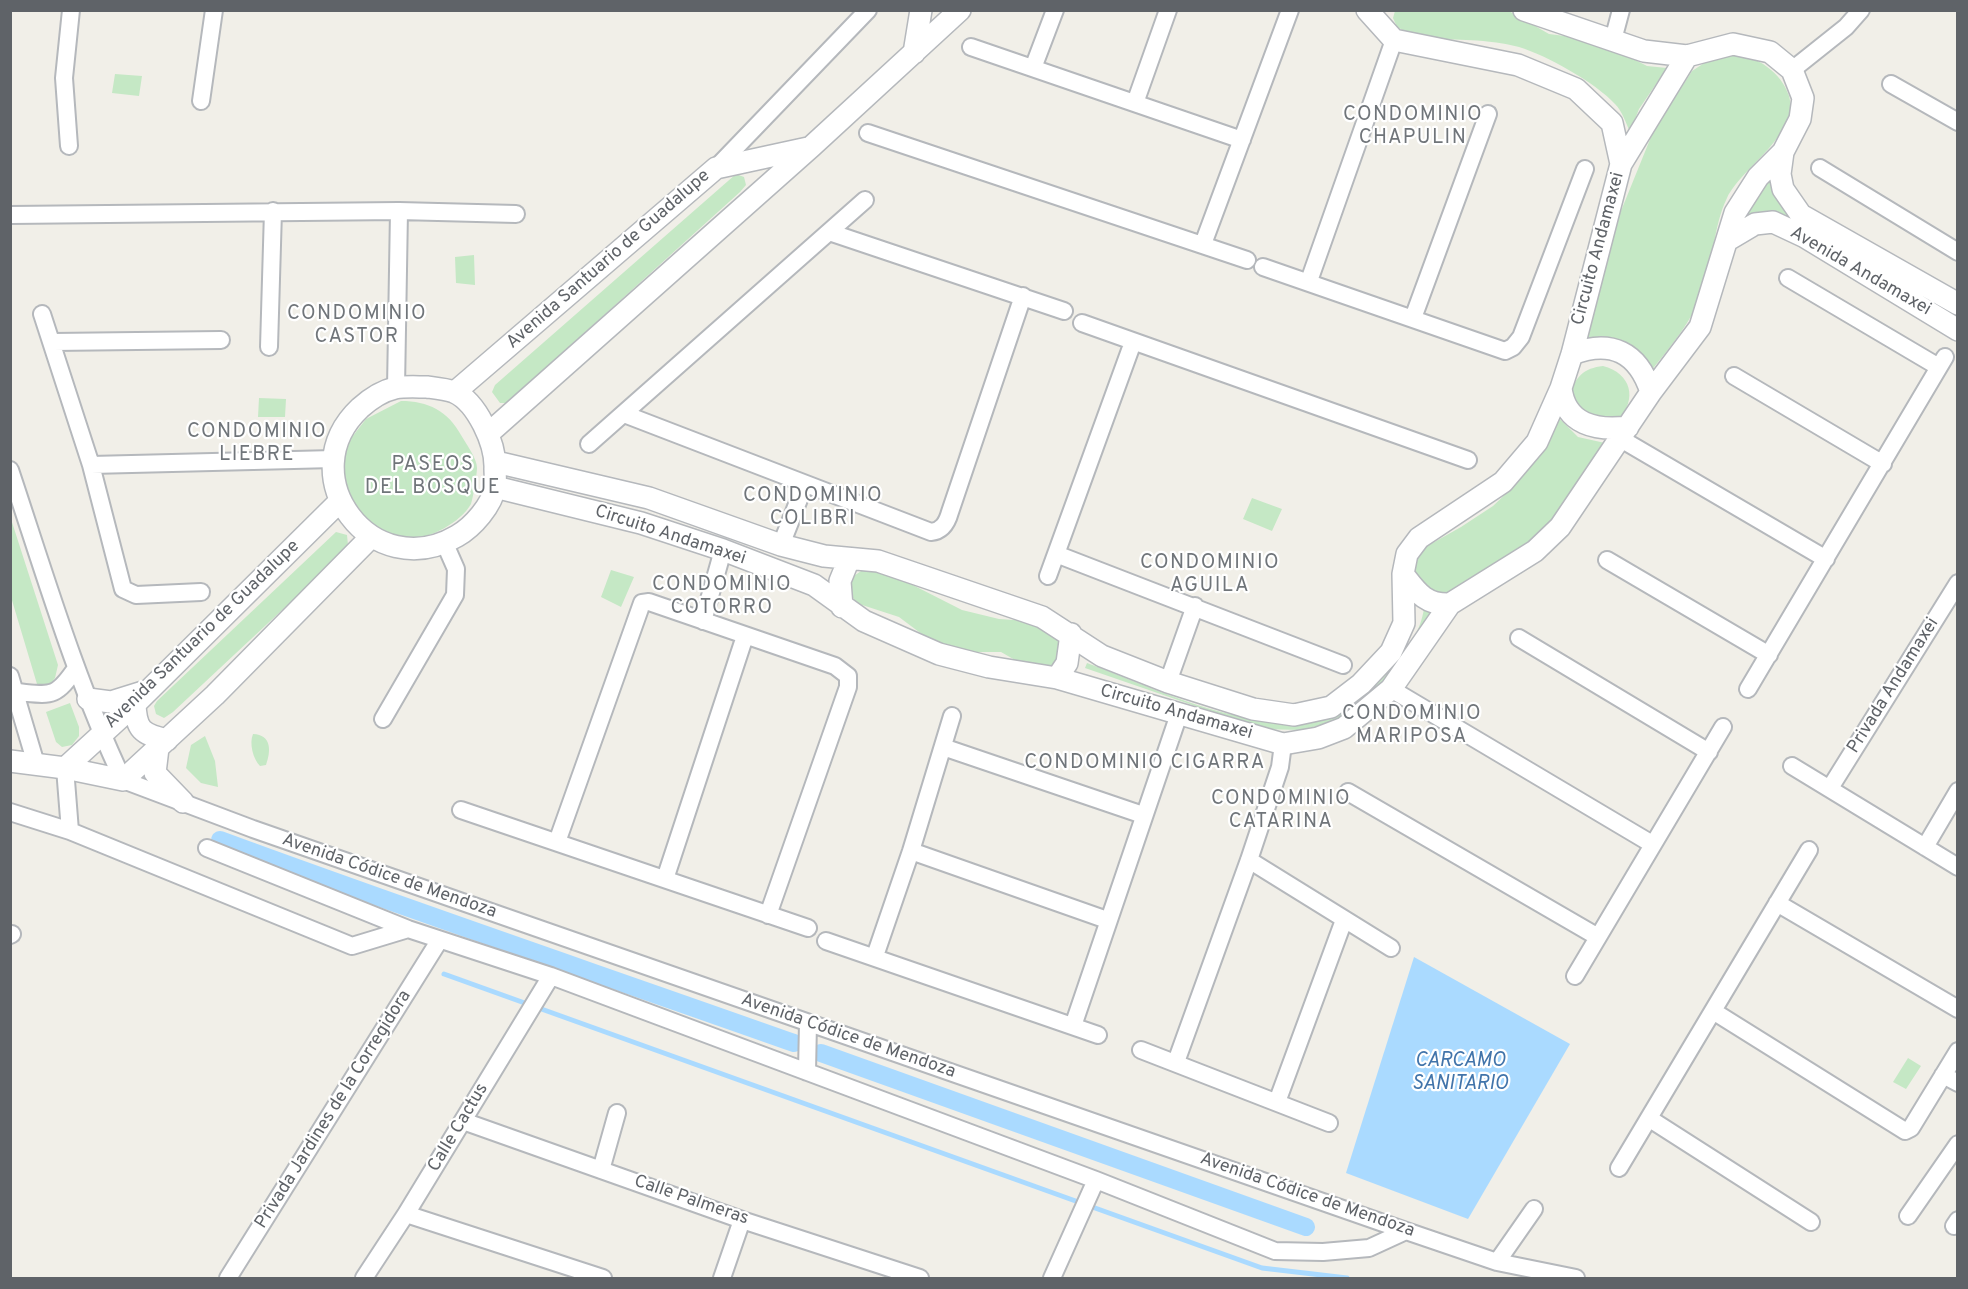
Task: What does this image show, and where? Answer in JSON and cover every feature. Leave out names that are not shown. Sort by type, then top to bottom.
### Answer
[{"type":"street","points":[[69,146],[64,78],[71,10]]},
{"type":"street","points":[[201,101],[214,10]]},
{"type":"street","points":[[716,168],[868,10]]},
{"type":"street","points":[[914,53],[921,10]]},
{"type":"street","name":"Avenida Santuario de Guadalupe","points":[[489,433],[811,147],[960,10]]},
{"type":"street","points":[[1033,68],[1054,10]]},
{"type":"street","points":[[1135,103],[1168,10]]},
{"type":"street","points":[[1203,244],[1290,10]]},
{"type":"street","points":[[1524,10],[1644,51],[1687,56],[1733,44],[1770,52],[1792,70],[1846,27],[1861,10]]},
{"type":"street","points":[[1613,40],[1621,10]]},
{"type":"street","points":[[1309,281],[1382,21],[1518,65],[1576,89],[1612,123],[1621,164]]},
{"type":"street","points":[[971,47],[1242,140]]},
{"type":"street","name":"Circuito Andamaxei","points":[[496,462],[649,498],[781,545],[824,556],[878,561],[1042,617],[1102,656],[1168,682],[1252,710],[1294,715],[1331,707],[1361,684],[1391,652],[1404,623],[1403,574],[1407,554],[1419,538],[1503,483],[1537,442],[1561,388],[1572,354],[1621,164],[1687,56]]},
{"type":"street","name":"Circuito Andamaxei","points":[[495,487],[641,523],[723,550],[814,585],[864,621],[939,654],[989,667],[1057,678],[1283,744],[1318,738],[1344,728],[1391,689],[1450,604],[1535,551],[1560,527],[1627,437],[1651,392],[1700,327],[1735,213],[1758,177],[1783,152],[1800,118],[1803,98],[1792,70]]},
{"type":"street","points":[[1892,84],[1958,122]]},
{"type":"street","points":[[1413,318],[1488,114]]},
{"type":"street","points":[[868,133],[1247,260]]},
{"type":"street","name":"Avenida Santuario de Guadalupe","points":[[455,392],[716,168],[811,147]]},
{"type":"street","name":"Avenida Andamaxei","points":[[1783,152],[1780,174],[1783,189],[1801,215],[1958,304]]},
{"type":"street","points":[[747,162],[755,174],[754,198]]},
{"type":"street","points":[[1820,168],[1958,252]]},
{"type":"street","points":[[1263,267],[1309,281],[1505,351],[1513,347],[1521,337],[1585,169]]},
{"type":"street","points":[[589,444],[865,200]]},
{"type":"street","points":[[269,346],[273,211]]},
{"type":"street","points":[[10,215],[273,211],[516,214]]},
{"type":"street","points":[[396,388],[399,211]]},
{"type":"street","name":"Avenida Andamaxei","points":[[1728,240],[1755,224],[1773,222],[1805,237],[1958,330]]},
{"type":"street","points":[[829,232],[1064,311]]},
{"type":"street","points":[[1748,689],[1883,464],[1941,362],[1788,278]]},
{"type":"street","points":[[624,414],[931,532],[941,529],[951,512],[1023,296]]},
{"type":"street","points":[[42,314],[92,465],[123,589],[136,595],[201,592]]},
{"type":"street","points":[[1082,323],[1468,460]]},
{"type":"street","points":[[52,342],[220,340]]},
{"type":"street","points":[[1048,576],[1133,342]]},
{"type":"street","points":[[1572,354],[1588,348],[1605,347],[1622,352],[1636,362],[1646,376],[1651,392]]},
{"type":"street","points":[[1734,376],[1883,464]]},
{"type":"street","points":[[427,387],[455,392],[476,413],[489,433],[496,462],[495,487],[481,516],[465,532],[445,544],[415,550],[391,546],[370,538],[358,528],[340,501],[335,487],[336,444],[349,419],[370,399],[396,388],[427,387]]},
{"type":"street","points":[[1561,388],[1562,400],[1569,413],[1581,423],[1627,437],[1826,559]]},
{"type":"street","points":[[92,465],[334,459]]},
{"type":"street","points":[[10,470],[76,668],[102,735],[123,780],[215,695],[370,538]]},
{"type":"street","points":[[781,545],[805,484]]},
{"type":"street","name":"Avenida Santuario de Guadalupe","points":[[66,768],[142,697],[340,501]]},
{"type":"street","points":[[383,719],[455,595],[456,569],[445,544]]},
{"type":"street","points":[[704,621],[723,550]]},
{"type":"street","points":[[1056,554],[1343,665]]},
{"type":"street","points":[[842,607],[840,581],[849,559]]},
{"type":"street","points":[[1607,560],[1769,655]]},
{"type":"street","points":[[1403,574],[1424,597],[1435,604],[1450,604]]},
{"type":"street","name":"Privada Andamaxei","points":[[1830,788],[1958,583]]},
{"type":"street","points":[[557,842],[639,606],[649,602],[835,666],[848,676],[844,697],[768,915]]},
{"type":"street","points":[[1168,682],[1195,606]]},
{"type":"street","points":[[1057,678],[1067,663],[1071,634]]},
{"type":"street","points":[[665,879],[745,636]]},
{"type":"street","points":[[1519,638],[1709,752]]},
{"type":"street","points":[[36,764],[13,684],[52,693],[61,689],[76,668]]},
{"type":"street","points":[[1391,689],[1652,844]]},
{"type":"street","points":[[88,699],[111,702],[142,697],[135,719],[141,729],[162,744]]},
{"type":"street","points":[[1073,1026],[1143,814],[1179,714]]},
{"type":"street","points":[[875,956],[911,851],[952,716]]},
{"type":"street","points":[[1575,976],[1723,726]]},
{"type":"street","points":[[162,744],[155,773],[183,801]]},
{"type":"street","points":[[1176,1062],[1280,768],[1283,744]]},
{"type":"street","points":[[943,747],[1143,814]]},
{"type":"street","name":"Avenida Códice de Mendoza","points":[[10,761],[66,768],[123,780],[253,829],[1406,1231],[1497,1262],[1576,1278]]},
{"type":"street","points":[[1792,766],[1958,867]]},
{"type":"street","points":[[66,768],[70,831]]},
{"type":"street","points":[[1925,847],[1958,791]]},
{"type":"street","points":[[1348,792],[1598,937]]},
{"type":"street","points":[[461,810],[808,928]]},
{"type":"street","points":[[10,812],[70,831],[352,946],[408,929]]},
{"type":"street","points":[[207,848],[439,941],[551,976],[1096,1180],[1275,1251],[1323,1252],[1369,1248],[1406,1231]]},
{"type":"street","points":[[1619,1168],[1809,850]]},
{"type":"street","points":[[911,851],[1107,920]]},
{"type":"street","points":[[1249,860],[1391,948]]},
{"type":"street","points":[[1777,903],[1958,1009]]},
{"type":"street","points":[[1277,1102],[1344,920]]},
{"type":"street","name":"Privada Jardines de la Corregidora","points":[[228,1278],[439,941]]},
{"type":"street","points":[[826,941],[875,956],[1098,1035]]},
{"type":"street","name":"Calle Cactus","points":[[364,1278],[406,1214],[551,976]]},
{"type":"street","points":[[1713,1011],[1905,1131],[1911,1128],[1950,1079],[1958,1051]]},
{"type":"street","points":[[807,1072],[808,1023]]},
{"type":"street","points":[[1141,1050],[1329,1123]]},
{"type":"street","points":[[600,1170],[617,1113]]},
{"type":"street","points":[[1650,1119],[1810,1222]]},
{"type":"street","name":"Calle Palmeras","points":[[463,1121],[742,1220],[920,1278]]},
{"type":"street","points":[[1908,1216],[1958,1144]]},
{"type":"street","points":[[1052,1278],[1096,1180]]},
{"type":"street","points":[[1497,1262],[1534,1209]]},
{"type":"street","points":[[406,1214],[603,1278]]},
{"type":"street","points":[[722,1278],[742,1220]]},
{"type":"green space","points":[[1395,11],[1509,11],[1549,34],[1596,40],[1647,66],[1667,68],[1639,109],[1630,132],[1620,110],[1607,96],[1556,63],[1510,45],[1418,36],[1397,27],[1393,18]]},
{"type":"green space","points":[[1735,52],[1760,62],[1780,79],[1789,96],[1790,110],[1786,124],[1778,137],[1734,186],[1727,198],[1719,220],[1703,291],[1680,333],[1651,371],[1638,353],[1624,342],[1606,337],[1584,339],[1593,280],[1653,132],[1692,71],[1712,58]]},
{"type":"green space","points":[[115,74],[142,76],[139,96],[112,93]]},
{"type":"green space","points":[[736,174],[744,177],[746,185],[740,192],[507,403],[500,403],[492,392],[495,385]]},
{"type":"green space","points":[[1775,176],[1796,222],[1783,216],[1770,214],[1757,214],[1743,218],[1766,182]]},
{"type":"green space","points":[[474,255],[475,285],[456,283],[455,257]]},
{"type":"green space","points":[[1603,366],[1613,369],[1625,381],[1628,388],[1628,404],[1618,420],[1587,422],[1570,395],[1581,374]]},
{"type":"green space","points":[[259,398],[286,399],[285,417],[258,417]]},
{"type":"green space","points":[[401,401],[428,405],[443,414],[456,427],[477,464],[472,501],[465,513],[445,528],[409,539],[397,539],[387,535],[363,514],[347,486],[342,450],[366,419]]},
{"type":"green space","points":[[1558,417],[1578,437],[1605,443],[1556,517],[1529,545],[1468,586],[1444,594],[1428,589],[1413,565],[1422,549],[1493,506],[1513,487],[1547,443]]},
{"type":"green space","points":[[1252,498],[1282,509],[1272,531],[1243,519]]},
{"type":"green space","points":[[10,516],[58,665],[55,678],[48,687],[37,684],[11,597]]},
{"type":"green space","points":[[336,532],[347,535],[348,545],[342,554],[173,712],[164,718],[156,714],[154,706],[157,701]]},
{"type":"green space","points":[[864,569],[893,575],[962,610],[999,619],[1029,621],[1064,643],[1055,669],[1022,664],[1001,652],[961,652],[927,638],[899,617],[856,603],[849,591],[851,578]]},
{"type":"green space","points":[[611,570],[634,577],[621,607],[601,597]]},
{"type":"green space","points":[[1424,608],[1433,611],[1381,691],[1341,720],[1301,730],[1262,729],[1085,668],[1087,663],[1203,707],[1243,717],[1282,721],[1320,716],[1356,700],[1389,671],[1411,642],[1420,625]]},
{"type":"green space","points":[[70,703],[79,727],[79,736],[72,745],[62,747],[56,742],[46,712]]},
{"type":"green space","points":[[253,734],[264,737],[267,741],[269,754],[266,765],[260,766],[255,759],[252,751]]},
{"type":"green space","points":[[205,736],[215,761],[218,787],[201,783],[186,768],[191,745]]},
{"type":"green space","points":[[1908,1058],[1921,1066],[1906,1089],[1893,1082]]},
{"type":"water","name":"CARCAMO SANITARIO","points":[[1414,957],[1570,1044],[1468,1219],[1346,1173]]},
{"type":"waterway","points":[[220,840],[794,1043]]},
{"type":"waterway","points":[[444,974],[1262,1268],[1347,1278]]},
{"type":"waterway","points":[[821,1053],[1306,1227]]},
{"type":"district","name":"CONDOMINIO CHAPULIN","points":[[1413,128]]},
{"type":"district","name":"CONDOMINIO CASTOR","points":[[357,326]]},
{"type":"district","name":"CONDOMINIO LIEBRE","points":[[257,444]]},
{"type":"district","name":"PASEOS DEL BOSQUE","points":[[433,478]]},
{"type":"district","name":"CONDOMINIO COLIBRI","points":[[813,508]]},
{"type":"district","name":"CONDOMINIO AGUILA","points":[[1210,576]]},
{"type":"district","name":"CONDOMINIO COTORRO","points":[[722,598]]},
{"type":"district","name":"CONDOMINIO MARIPOSA","points":[[1412,726]]},
{"type":"district","name":"CONDOMINIO CIGARRA","points":[[1145,764]]},
{"type":"district","name":"CONDOMINIO CATARINA","points":[[1281,812]]}]
